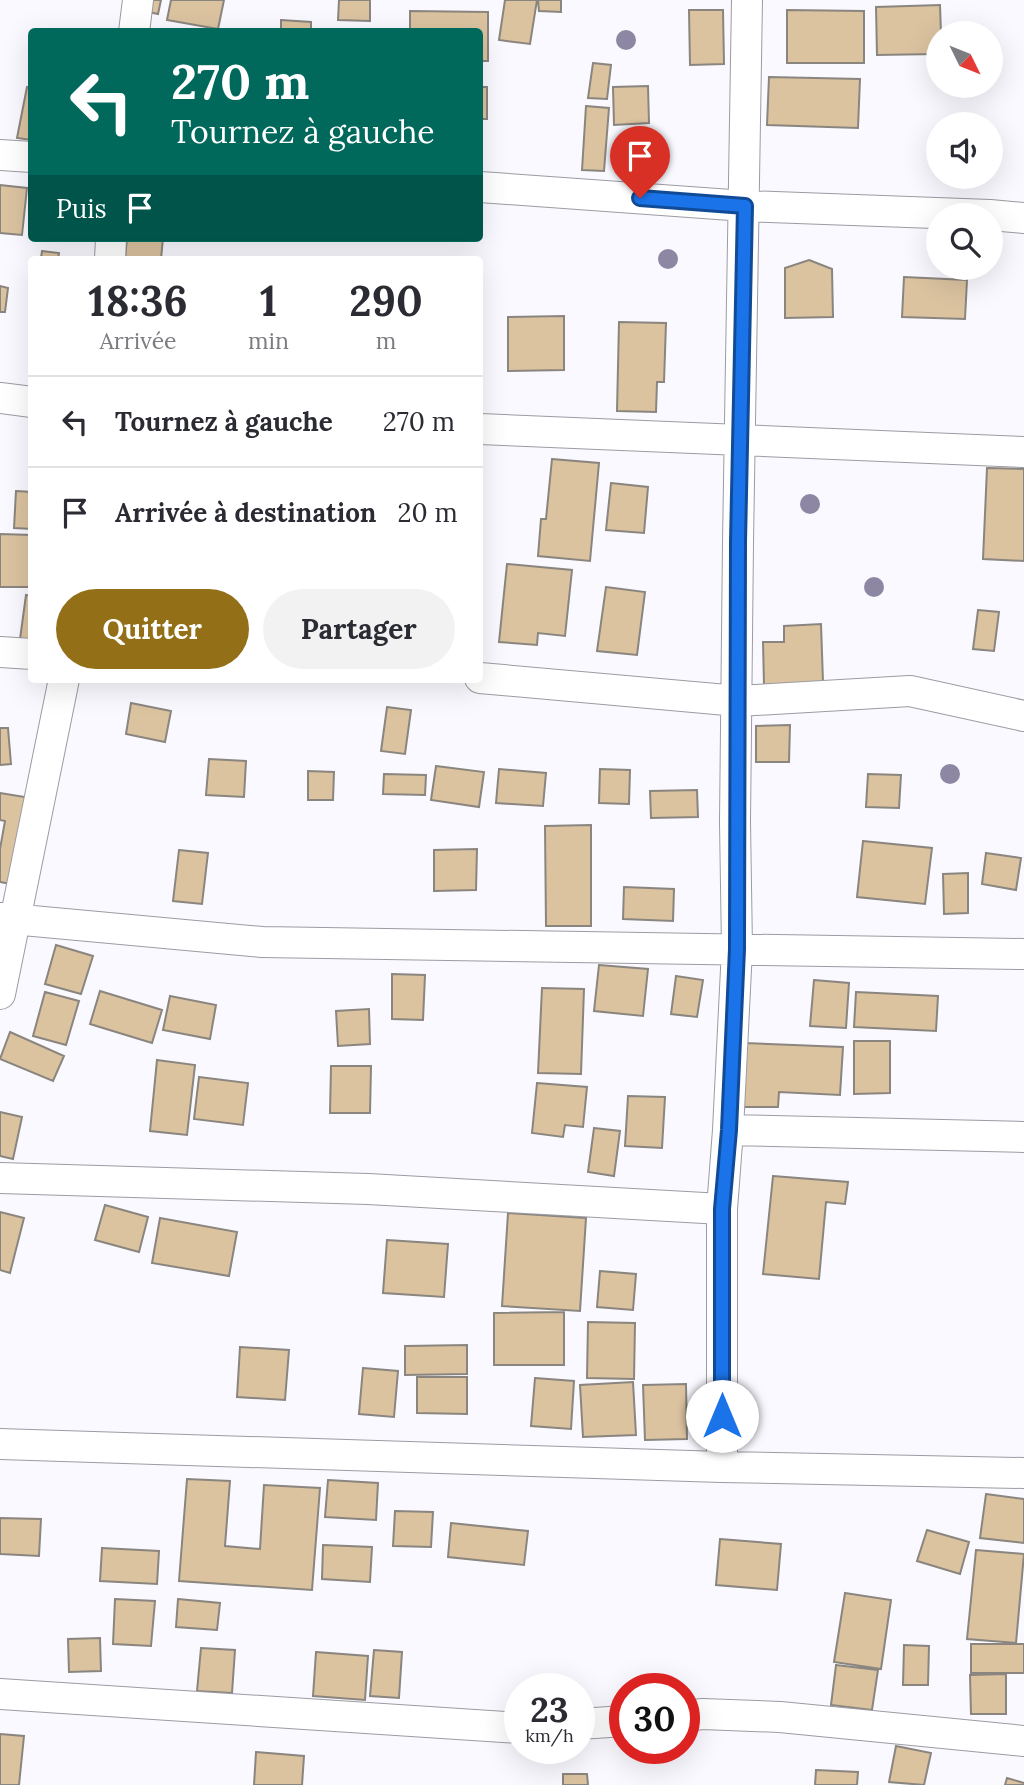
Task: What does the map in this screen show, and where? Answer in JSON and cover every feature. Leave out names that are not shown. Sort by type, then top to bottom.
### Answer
[{"type":"street","points":[[134,28],[138,0]]},
{"type":"street","points":[[722,1468],[722,1209],[729,1130],[737,949],[735,822],[739,441],[747,0]]},
{"type":"street","points":[[0,155],[28,157]]},
{"type":"street","points":[[483,187],[745,206],[926,213]]},
{"type":"street","points":[[1003,216],[1024,218]]},
{"type":"street","points":[[0,398],[28,402]]},
{"type":"street","points":[[483,429],[1024,452]]},
{"type":"street","points":[[0,652],[28,654]]},
{"type":"street","points":[[483,678],[738,701],[911,691],[1024,716]]},
{"type":"street","points":[[0,994],[8,919],[63,683]]},
{"type":"street","points":[[8,919],[262,943],[1024,954]]},
{"type":"street","points":[[729,1130],[1024,1137]]},
{"type":"street","points":[[0,1178],[369,1189],[722,1209]]},
{"type":"street","points":[[0,1444],[722,1468],[1024,1473]]},
{"type":"street","points":[[0,1694],[504,1727]]},
{"type":"street","points":[[700,1714],[780,1717],[1024,1741]]},
{"type":"building","points":[[144,0],[161,0],[158,14],[143,11]]},
{"type":"building","points":[[171,0],[224,0],[218,28],[167,20]]},
{"type":"building","points":[[339,0],[370,0],[370,21],[338,20]]},
{"type":"building","points":[[505,0],[537,0],[530,44],[499,40]]},
{"type":"building","points":[[538,0],[561,0],[561,12],[539,11]]},
{"type":"building","points":[[940,5],[941,21],[926,21],[926,54],[877,55],[876,7]]},
{"type":"building","points":[[689,10],[723,10],[724,64],[690,65]]},
{"type":"building","points":[[787,10],[864,11],[864,63],[787,63]]},
{"type":"building","points":[[410,11],[488,12],[488,61],[483,61],[483,28],[410,28]]},
{"type":"building","points":[[281,20],[311,22],[311,28],[281,28]]},
{"type":"building","points":[[593,63],[611,65],[607,99],[588,98]]},
{"type":"building","points":[[769,77],[860,79],[858,128],[767,125]]},
{"type":"building","points":[[648,86],[649,123],[614,125],[613,87]]},
{"type":"building","points":[[27,87],[28,87],[28,139],[17,138]]},
{"type":"building","points":[[483,87],[487,87],[487,119],[483,119]]},
{"type":"building","points":[[586,106],[609,108],[604,171],[582,170]]},
{"type":"building","points":[[0,185],[27,188],[22,235],[0,233]]},
{"type":"building","points":[[127,242],[163,242],[161,256],[125,256]]},
{"type":"building","points":[[42,251],[59,253],[58,256],[41,256]]},
{"type":"building","points":[[809,260],[832,269],[833,317],[785,318],[785,268]]},
{"type":"building","points":[[904,277],[967,280],[965,319],[902,317]]},
{"type":"building","points":[[0,286],[8,288],[5,312],[0,312]]},
{"type":"building","points":[[564,316],[564,370],[508,371],[508,317]]},
{"type":"building","points":[[619,322],[666,323],[664,382],[657,382],[656,412],[617,411]]},
{"type":"building","points":[[552,459],[599,463],[590,561],[538,556],[541,519],[546,519]]},
{"type":"building","points":[[987,468],[1024,469],[1024,561],[983,559]]},
{"type":"building","points":[[611,483],[648,487],[644,533],[606,530]]},
{"type":"building","points":[[16,491],[28,492],[28,529],[14,528]]},
{"type":"building","points":[[0,534],[28,535],[28,587],[0,587]]},
{"type":"building","points":[[507,564],[572,570],[565,636],[538,633],[537,645],[499,642]]},
{"type":"building","points":[[606,587],[645,592],[637,655],[597,651]]},
{"type":"building","points":[[26,595],[28,640],[20,639]]},
{"type":"building","points":[[978,610],[999,612],[994,651],[973,649]]},
{"type":"building","points":[[821,624],[823,682],[764,685],[763,642],[784,642],[784,626]]},
{"type":"building","points":[[131,703],[171,711],[165,742],[126,734]]},
{"type":"building","points":[[387,707],[411,710],[405,754],[381,751]]},
{"type":"building","points":[[790,725],[789,762],[756,762],[756,726]]},
{"type":"building","points":[[0,728],[8,728],[11,764],[0,765]]},
{"type":"building","points":[[209,759],[246,761],[244,797],[206,795]]},
{"type":"building","points":[[436,766],[484,772],[479,807],[431,800]]},
{"type":"building","points":[[499,769],[546,773],[543,806],[496,803]]},
{"type":"building","points":[[600,769],[630,770],[629,804],[599,803]]},
{"type":"building","points":[[308,771],[334,772],[333,800],[308,800]]},
{"type":"building","points":[[384,774],[426,775],[425,795],[383,794]]},
{"type":"building","points":[[868,774],[901,775],[899,808],[866,807]]},
{"type":"building","points":[[697,790],[698,817],[651,818],[650,791]]},
{"type":"building","points":[[0,793],[31,798],[17,885],[0,882],[0,849],[5,821],[0,820]]},
{"type":"building","points":[[591,825],[591,926],[546,926],[545,826]]},
{"type":"building","points":[[863,841],[932,848],[925,904],[857,897]]},
{"type":"building","points":[[477,849],[476,890],[434,891],[434,850]]},
{"type":"building","points":[[179,850],[208,853],[202,904],[173,901]]},
{"type":"building","points":[[986,853],[1021,858],[1016,890],[982,884]]},
{"type":"building","points":[[968,873],[968,913],[944,914],[943,874]]},
{"type":"building","points":[[624,887],[674,889],[673,921],[623,919]]},
{"type":"building","points":[[56,945],[93,956],[81,994],[45,984]]},
{"type":"building","points":[[599,965],[648,969],[643,1016],[594,1011]]},
{"type":"building","points":[[392,974],[425,975],[423,1020],[392,1019]]},
{"type":"building","points":[[676,976],[703,980],[697,1017],[671,1014]]},
{"type":"building","points":[[814,980],[849,983],[846,1028],[810,1026]]},
{"type":"building","points":[[542,988],[584,989],[581,1074],[538,1073]]},
{"type":"building","points":[[100,991],[162,1010],[152,1043],[90,1024]]},
{"type":"building","points":[[45,992],[79,1001],[66,1045],[33,1036]]},
{"type":"building","points":[[856,992],[938,996],[936,1031],[854,1027]]},
{"type":"building","points":[[170,996],[216,1005],[210,1039],[163,1030]]},
{"type":"building","points":[[369,1009],[370,1044],[338,1046],[336,1011]]},
{"type":"building","points":[[10,1032],[64,1056],[53,1081],[0,1059]]},
{"type":"building","points":[[854,1041],[890,1041],[890,1093],[854,1094]]},
{"type":"building","points":[[744,1043],[843,1047],[840,1095],[779,1092],[778,1107],[741,1107]]},
{"type":"building","points":[[157,1060],[195,1065],[187,1135],[150,1131]]},
{"type":"building","points":[[331,1066],[371,1066],[370,1113],[330,1113]]},
{"type":"building","points":[[199,1077],[248,1083],[243,1125],[194,1119]]},
{"type":"building","points":[[537,1083],[587,1087],[583,1127],[565,1125],[563,1137],[532,1133]]},
{"type":"building","points":[[628,1096],[665,1097],[662,1148],[625,1146]]},
{"type":"building","points":[[0,1112],[22,1117],[13,1159],[0,1156]]},
{"type":"building","points":[[594,1128],[620,1131],[614,1176],[588,1172]]},
{"type":"building","points":[[773,1176],[848,1182],[845,1204],[826,1202],[819,1279],[763,1274]]},
{"type":"building","points":[[105,1205],[148,1217],[139,1252],[95,1240]]},
{"type":"building","points":[[0,1212],[24,1218],[10,1273],[0,1270]]},
{"type":"building","points":[[508,1213],[586,1218],[580,1311],[502,1306]]},
{"type":"building","points":[[160,1218],[237,1232],[229,1276],[152,1263]]},
{"type":"building","points":[[387,1240],[448,1244],[444,1297],[383,1293]]},
{"type":"building","points":[[600,1271],[636,1274],[633,1310],[597,1307]]},
{"type":"building","points":[[564,1312],[564,1365],[494,1365],[494,1313]]},
{"type":"building","points":[[588,1322],[635,1323],[634,1379],[587,1378]]},
{"type":"building","points":[[467,1345],[467,1374],[405,1375],[405,1346]]},
{"type":"building","points":[[240,1347],[289,1350],[285,1400],[237,1397]]},
{"type":"building","points":[[363,1368],[398,1371],[394,1417],[359,1414]]},
{"type":"building","points":[[417,1377],[467,1377],[467,1414],[417,1413]]},
{"type":"building","points":[[535,1378],[574,1381],[571,1429],[531,1426]]},
{"type":"building","points":[[633,1382],[636,1435],[583,1437],[580,1385]]},
{"type":"building","points":[[686,1384],[687,1439],[645,1440],[643,1385]]},
{"type":"building","points":[[187,1479],[230,1481],[225,1546],[260,1549],[264,1485],[320,1488],[312,1590],[179,1581]]},
{"type":"building","points":[[328,1480],[378,1483],[376,1520],[325,1517]]},
{"type":"building","points":[[986,1494],[1024,1499],[1024,1543],[980,1538]]},
{"type":"building","points":[[395,1511],[433,1512],[431,1547],[393,1546]]},
{"type":"building","points":[[0,1518],[41,1519],[39,1556],[0,1554]]},
{"type":"building","points":[[451,1523],[528,1531],[524,1565],[448,1557]]},
{"type":"building","points":[[927,1530],[969,1542],[960,1574],[917,1561]]},
{"type":"building","points":[[720,1539],[781,1544],[777,1590],[716,1585]]},
{"type":"building","points":[[323,1545],[372,1547],[370,1582],[322,1579]]},
{"type":"building","points":[[102,1548],[159,1551],[157,1584],[100,1581]]},
{"type":"building","points":[[976,1550],[1024,1554],[1016,1643],[967,1639]]},
{"type":"building","points":[[845,1593],[891,1600],[881,1669],[834,1662]]},
{"type":"building","points":[[115,1599],[155,1601],[151,1646],[113,1644]]},
{"type":"building","points":[[178,1599],[220,1603],[217,1630],[176,1627]]},
{"type":"building","points":[[100,1638],[101,1671],[69,1672],[68,1639]]},
{"type":"building","points":[[971,1644],[1024,1644],[1024,1673],[971,1673]]},
{"type":"building","points":[[904,1645],[929,1646],[928,1685],[903,1685]]},
{"type":"building","points":[[201,1648],[235,1650],[232,1693],[197,1691]]},
{"type":"building","points":[[374,1650],[402,1652],[399,1698],[370,1696]]},
{"type":"building","points":[[316,1652],[368,1656],[365,1700],[313,1696]]},
{"type":"building","points":[[836,1665],[878,1670],[872,1710],[831,1705]]},
{"type":"building","points":[[1006,1674],[1006,1714],[971,1714],[970,1675]]},
{"type":"building","points":[[0,1734],[24,1736],[19,1785],[0,1785]]},
{"type":"building","points":[[896,1746],[931,1753],[924,1785],[889,1782]]},
{"type":"building","points":[[256,1752],[304,1756],[302,1785],[254,1785]]},
{"type":"building","points":[[816,1770],[858,1772],[857,1785],[815,1785]]},
{"type":"building","points":[[563,1774],[587,1774],[588,1785],[563,1785]]},
{"type":"building","points":[[1007,1778],[1024,1783],[1024,1785],[1005,1785]]},
{"type":"route","points":[[640,198],[745,206],[738,542],[735,822],[737,949],[729,1130],[722,1209],[722,1416]]}]
